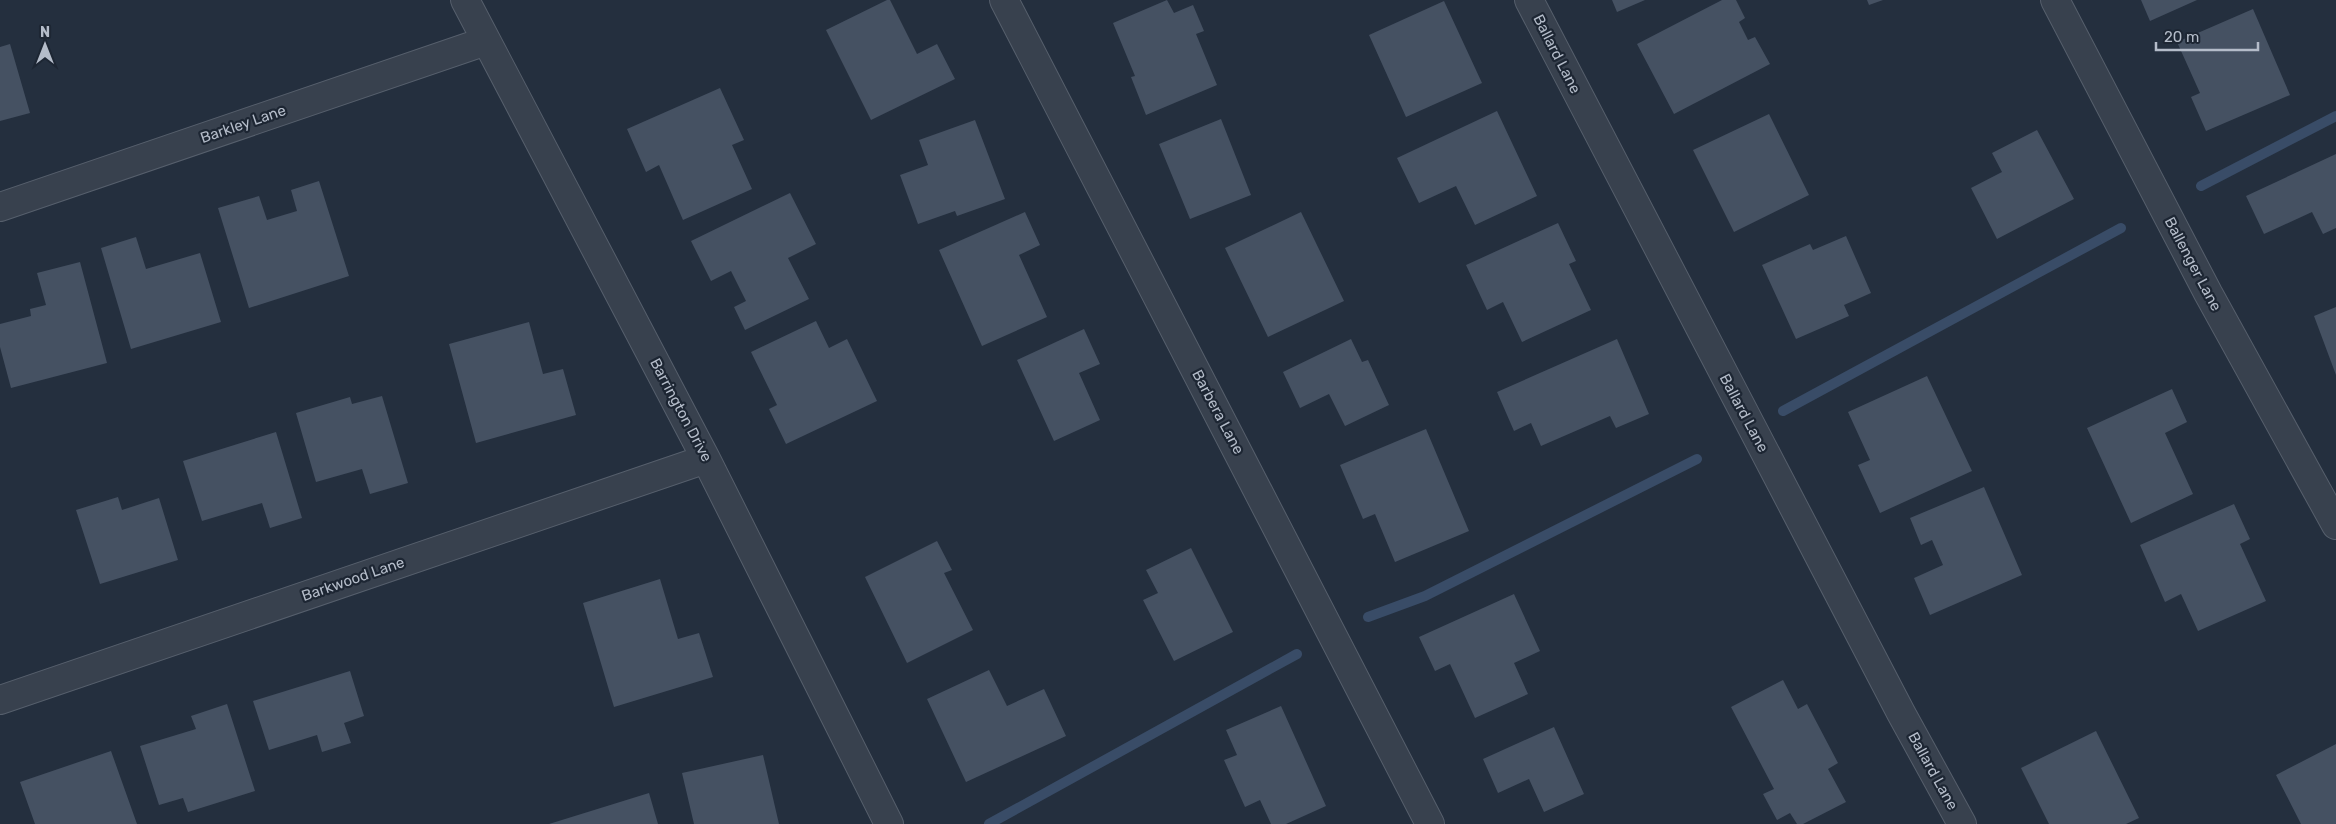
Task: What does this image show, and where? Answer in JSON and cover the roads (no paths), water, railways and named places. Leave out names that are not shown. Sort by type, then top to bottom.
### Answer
[{"type":"street","name":"Barrington Drive","points":[[465,0],[706,458],[890,824]]},
{"type":"street","name":"Barbera Lane","points":[[1004,0],[1430,824]]},
{"type":"street","name":"Ballard Lane","points":[[1529,0],[1901,713],[1962,824]]},
{"type":"street","name":"Ballenger Lane","points":[[2055,0],[2208,294],[2336,525]]},
{"type":"street","name":"Barkley Lane","points":[[0,207],[486,41]]},
{"type":"street","name":"Barkwood Lane","points":[[0,700],[706,458]]},
{"type":"waterway","points":[[2201,186],[2336,116]]},
{"type":"waterway","points":[[1783,411],[2121,228]]},
{"type":"waterway","points":[[1368,617],[1425,596],[1697,459]]},
{"type":"waterway","points":[[989,824],[1297,654]]}]
